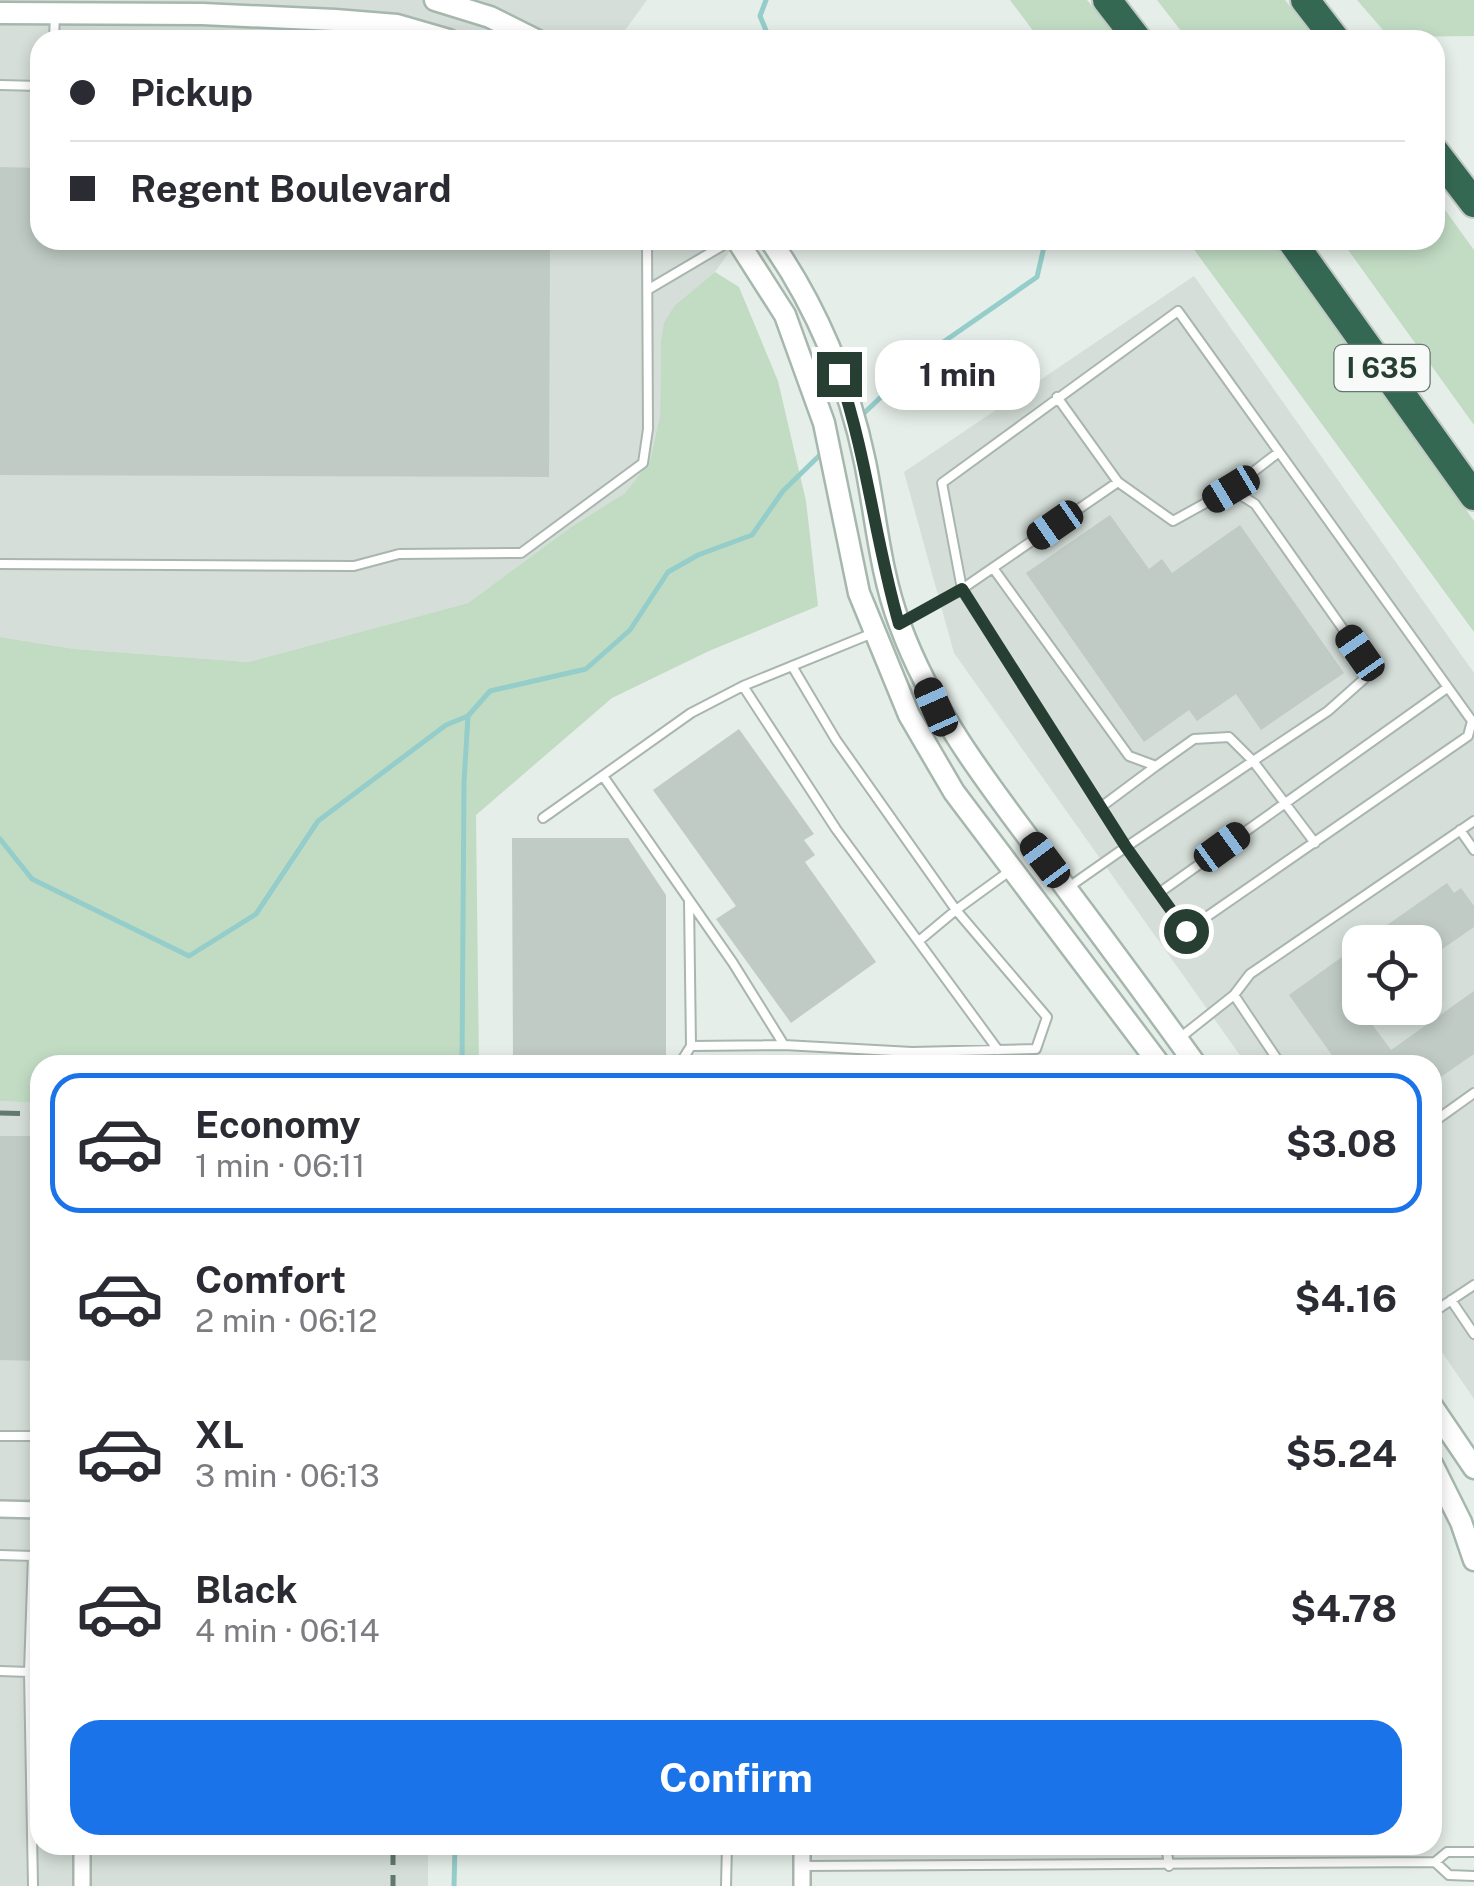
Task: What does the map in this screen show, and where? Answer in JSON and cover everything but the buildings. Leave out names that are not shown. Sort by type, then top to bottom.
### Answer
[{"type":"highway","points":[[1107,0],[1130,30]]},
{"type":"highway","points":[[1305,0],[1328,30]]},
{"type":"highway","points":[[1445,165],[1474,203]]},
{"type":"highway","name":"I 635","points":[[1298,250],[1474,496]]},
{"type":"street","points":[[435,0],[493,8],[523,30]]},
{"type":"street","points":[[0,13],[335,20],[415,30]]},
{"type":"street","points":[[741,250],[785,315],[824,423],[859,593],[872,633],[909,715],[954,792],[1147,1055]]},
{"type":"street","points":[[777,250],[832,353],[852,411],[899,624],[936,707],[981,775],[1189,1055]]},
{"type":"street","points":[[1160,1055],[1178,1040]]},
{"type":"street","points":[[1442,1421],[1474,1468]]},
{"type":"street","points":[[1442,1484],[1474,1560]]},
{"type":"street","points":[[0,1510],[30,1510]]},
{"type":"street","points":[[82,1855],[82,1886]]},
{"type":"street","points":[[802,1855],[802,1886]]},
{"type":"lane","points":[[54,30],[55,14]]},
{"type":"lane","points":[[0,86],[30,86]]},
{"type":"lane","points":[[0,564],[354,566],[399,554],[521,553],[643,463],[648,429],[648,250]]},
{"type":"lane","points":[[649,289],[717,250]]},
{"type":"lane","points":[[1178,311],[1472,722],[1468,736],[1186,931],[1126,847],[962,589],[942,483],[1057,397],[1178,311]]},
{"type":"lane","points":[[1057,397],[1118,482],[1173,522],[1231,489],[1279,452]]},
{"type":"lane","points":[[899,624],[962,589],[1118,482]]},
{"type":"lane","points":[[1066,889],[1328,711],[1364,679],[1360,653],[1255,504],[1231,489]]},
{"type":"lane","points":[[993,568],[1129,756],[1156,766]]},
{"type":"lane","points":[[543,818],[691,713],[742,686],[872,633]]},
{"type":"lane","points":[[691,1046],[912,1052],[1036,1049],[1047,1017],[956,910],[836,740],[792,666]]},
{"type":"lane","points":[[742,686],[836,829],[998,1050]]},
{"type":"lane","points":[[1159,893],[1448,688]]},
{"type":"lane","points":[[1101,806],[1194,739],[1229,737],[1253,761],[1315,843]]},
{"type":"lane","points":[[602,776],[784,1046]]},
{"type":"lane","points":[[1178,1040],[1234,995],[1250,974],[1474,820]]},
{"type":"lane","points":[[1460,830],[1474,850]]},
{"type":"lane","points":[[920,940],[1012,870]]},
{"type":"lane","points":[[685,1055],[691,1046],[689,900]]},
{"type":"lane","points":[[1234,995],[1274,1055]]},
{"type":"lane","points":[[1442,1116],[1474,1094]]},
{"type":"lane","points":[[1442,1306],[1474,1285]]},
{"type":"lane","points":[[1451,1300],[1474,1334]]},
{"type":"lane","points":[[0,1436],[30,1436]]},
{"type":"lane","points":[[0,1555],[30,1556]]},
{"type":"lane","points":[[30,1643],[30,1726]]},
{"type":"lane","points":[[0,1671],[29,1672]]},
{"type":"lane","points":[[802,1866],[1434,1862],[1447,1852],[1474,1852]]},
{"type":"lane","points":[[32,1855],[33,1886]]},
{"type":"lane","points":[[726,1886],[727,1855]]},
{"type":"lane","points":[[1167,1855],[1169,1866]]},
{"type":"lane","points":[[1434,1862],[1449,1876],[1474,1876]]},
{"type":"shaded area","points":[[0,0],[647,0],[625,30],[30,30],[30,250],[731,250],[715,272],[675,305],[661,341],[660,416],[650,461],[625,493],[571,527],[468,603],[248,662],[75,649],[0,637]]},
{"type":"shaded area","points":[[1194,276],[1474,673],[1474,1399],[1442,1352],[1442,1055],[1240,1055],[954,653],[904,472]]},
{"type":"shaded area","points":[[0,1101],[30,1102],[30,1855],[428,1855],[428,1886],[0,1886]]},
{"type":"green space","points":[[1010,0],[1087,0],[1112,30],[1032,30]]},
{"type":"green space","points":[[1157,0],[1285,0],[1308,30],[1180,30]]},
{"type":"green space","points":[[1357,0],[1474,0],[1474,36],[1445,36],[1445,30],[1383,30]]},
{"type":"green space","points":[[1445,210],[1474,250],[1474,425],[1348,250],[1445,250]]},
{"type":"green space","points":[[1194,250],[1280,250],[1474,521],[1474,632]]},
{"type":"green space","points":[[715,272],[739,287],[778,381],[806,501],[818,606],[709,651],[612,698],[476,815],[479,1055],[30,1055],[30,1102],[0,1101],[0,637],[75,649],[248,662],[468,603],[571,527],[625,493],[650,461],[660,416],[661,341],[664,323],[675,305]]},
{"type":"waterway","points":[[766,0],[760,16],[766,30]]},
{"type":"waterway","points":[[860,417],[926,354],[1037,277],[1043,250]]},
{"type":"waterway","points":[[0,839],[32,879],[189,956],[256,914],[318,821],[446,725],[468,716],[490,691],[586,669],[630,630],[668,572],[698,555],[752,535],[783,491],[823,452]]},
{"type":"waterway","points":[[462,1055],[468,716]]},
{"type":"waterway","points":[[454,1886],[455,1855]]},
{"type":"railway","points":[[0,1113],[30,1114]]},
{"type":"railway","points":[[393,1855],[393,1886]]},
{"type":"route","points":[[839,374],[864,459],[899,624],[962,589],[1126,847],[1186,931]]}]
